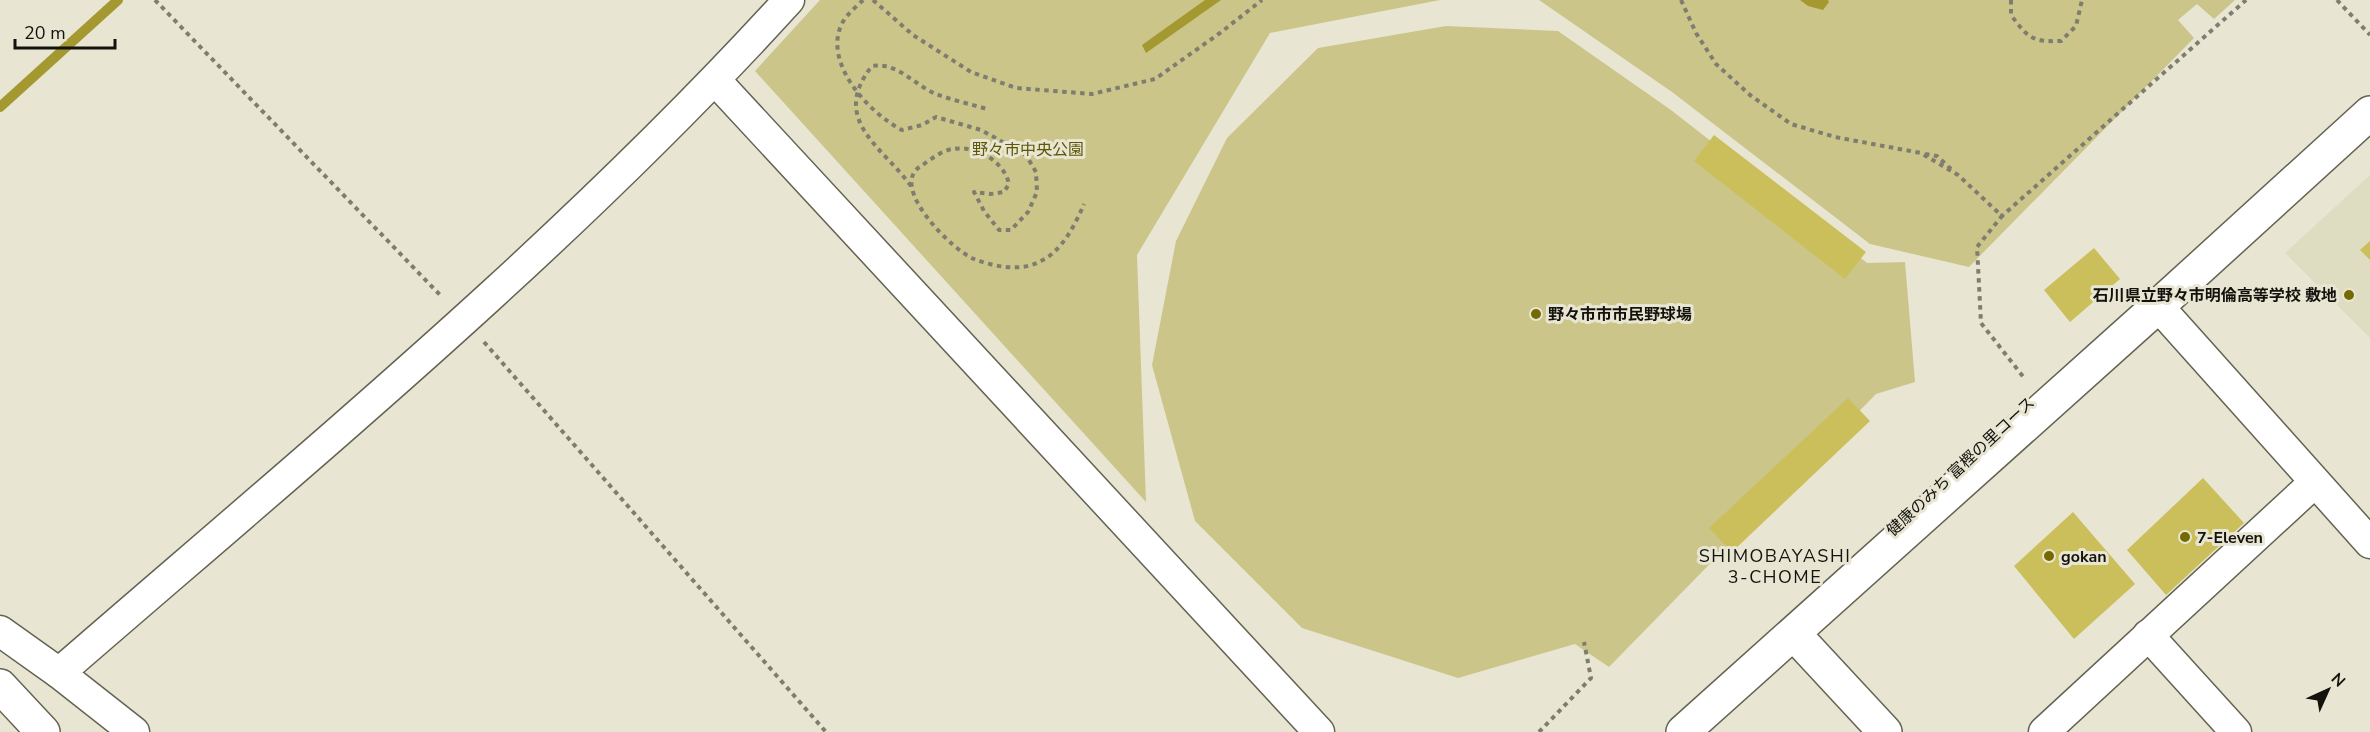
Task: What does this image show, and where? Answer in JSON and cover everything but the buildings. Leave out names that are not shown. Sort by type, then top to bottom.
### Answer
[{"type":"street","points":[[60,673],[465,321],[716,81],[789,0]]},
{"type":"street","points":[[716,81],[1319,732]]},
{"type":"street","points":[[1683,732],[2158,306],[2370,112]]},
{"type":"street","points":[[2158,306],[2370,543]]},
{"type":"street","points":[[2044,732],[2315,482]]},
{"type":"street","points":[[0,631],[60,673],[134,732]]},
{"type":"street","points":[[1794,634],[1885,732]]},
{"type":"street","points":[[2148,635],[2236,732]]},
{"type":"street","points":[[0,686],[43,732]]},
{"type":"path","points":[[155,0],[465,321],[826,732]]},
{"type":"path","points":[[863,0],[845,17],[838,37],[838,56],[846,76],[857,91],[887,122],[902,130],[922,125],[936,117],[981,130],[1026,155],[1036,172],[1036,192],[1028,212],[1011,230],[999,230],[984,211],[974,192],[991,194],[1004,192],[1009,184],[1007,172],[996,162],[973,150],[952,149],[916,169],[911,180],[914,196],[922,214],[972,259],[1019,268],[1042,261],[1062,243],[1084,204]]},
{"type":"path","points":[[873,0],[913,35],[971,72],[1016,88],[1092,94],[1155,79],[1262,0]]},
{"type":"path","points":[[1681,0],[1696,33],[1716,64],[1750,95],[1791,124],[1835,137],[1937,156],[2002,216]]},
{"type":"path","points":[[2011,0],[2010,15],[2023,31],[2041,42],[2061,41],[2076,26],[2082,0]]},
{"type":"path","name":"健康のみち 富樫の里コース","points":[[2032,388],[1981,323],[1977,247],[2002,216],[2246,0]]},
{"type":"path","points":[[2337,0],[2370,35]]},
{"type":"path","points":[[913,188],[898,168],[871,143],[861,129],[857,91],[862,79],[872,66],[884,64],[907,75],[922,88],[938,95],[987,109]]},
{"type":"path","points":[[1539,732],[1591,678],[1584,642]]},
{"type":"shaded area","points":[[1205,0],[1221,0],[1146,53],[1142,45]]},
{"type":"shaded area","points":[[1800,0],[1828,0],[1829,2],[1823,10],[1808,6]]},
{"type":"shaded area","name":"石川県立野々市明倫高等学校 敷地","points":[[2370,175],[2370,338],[2285,253]]},
{"type":"green space","name":"野々市中央公園","points":[[820,0],[1440,0],[1270,33],[1137,255],[1146,502],[755,71]]},
{"type":"green space","points":[[1539,0],[2235,0],[2214,19],[2197,4],[2178,20],[2194,38],[1969,267],[1870,244],[1672,92]]},
{"type":"green space","name":"野々市市市民野球場","points":[[1446,26],[1558,31],[1671,110],[1867,263],[1905,262],[1915,382],[1876,394],[1609,667],[1575,644],[1458,678],[1302,628],[1195,521],[1152,365],[1176,241],[1227,138],[1318,48]]},
{"type":"waterway","points":[[0,107],[118,0]]},
{"type":"place","name":"石川県立野々市明倫高等学校 敷地","points":[[2349,295]]},
{"type":"place","name":"野々市市市民野球場","points":[[1536,314]]},
{"type":"place","name":"7-Eleven","points":[[2185,537]]},
{"type":"place","name":"gokan","points":[[2049,556]]},
{"type":"district","name":"SHIMOBAYASHI 3-CHOME","points":[[1775,566]]}]
